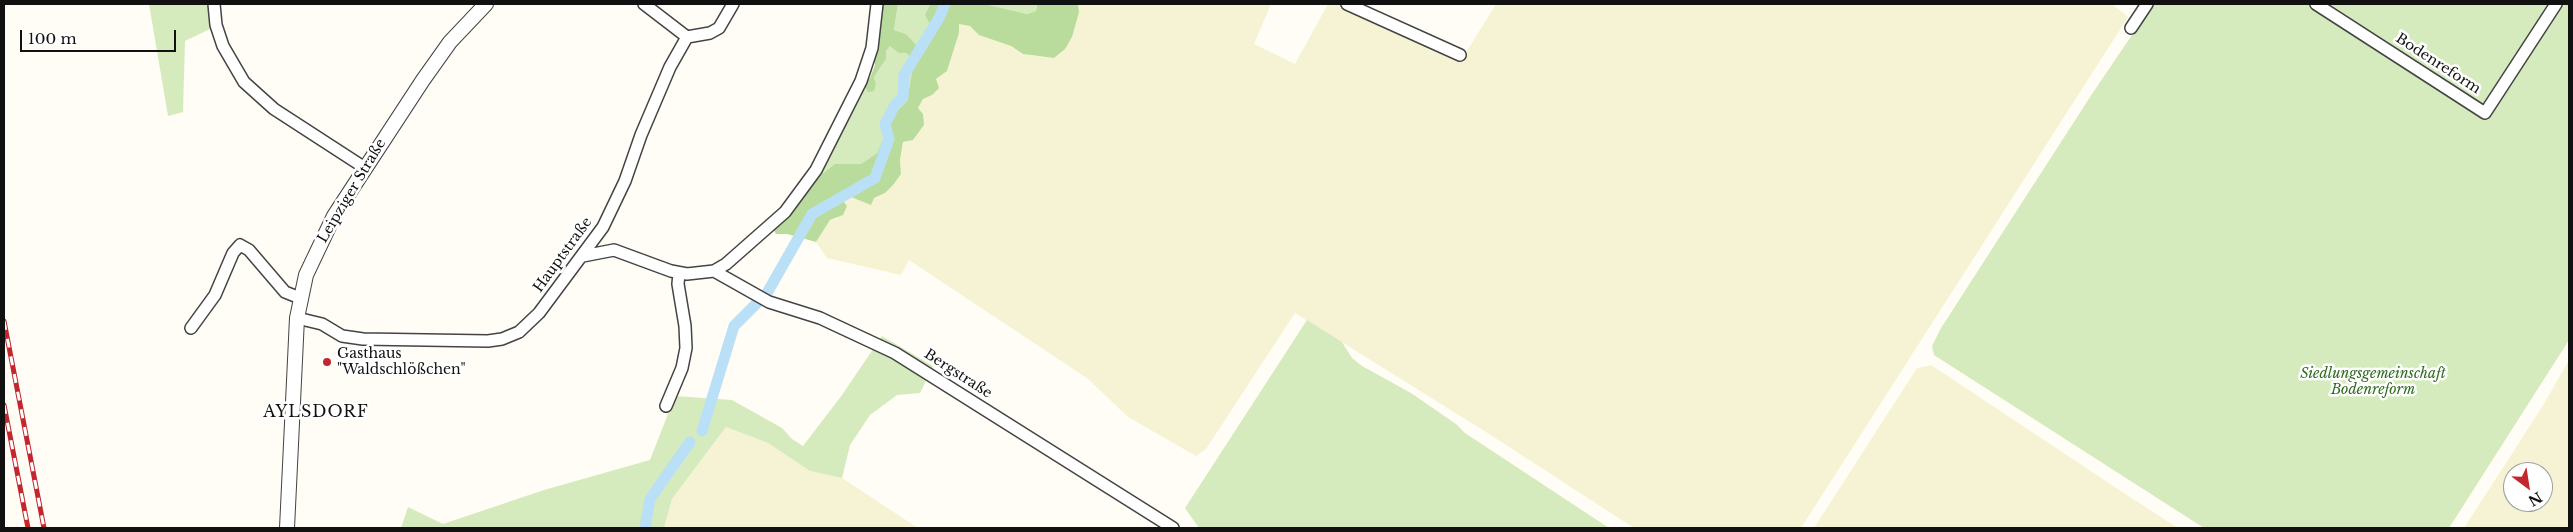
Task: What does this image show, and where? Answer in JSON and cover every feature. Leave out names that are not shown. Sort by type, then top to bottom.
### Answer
[{"type":"street","points":[[214,4],[216,25],[223,46],[244,82],[274,109],[365,168]]},
{"type":"street","name":"Leipziger Straße","points":[[287,528],[298,318],[300,298],[306,275],[327,228],[440,55],[486,4]]},
{"type":"street","points":[[644,4],[687,37],[710,33],[719,28],[733,4]]},
{"type":"street","points":[[583,256],[614,250],[679,273],[714,271],[785,212],[812,176],[860,86],[872,48],[878,4]]},
{"type":"street","points":[[1347,4],[1460,55]]},
{"type":"street","points":[[2132,28],[2147,4]]},
{"type":"street","name":"Bodenreform","points":[[2316,4],[2485,112],[2556,4]]},
{"type":"street","name":"Hauptstraße","points":[[298,318],[316,322],[342,336],[363,339],[488,341],[502,339],[519,332],[532,322],[603,227],[625,181],[641,135],[670,67],[687,37]]},
{"type":"street","points":[[603,227],[609,244],[614,250]]},
{"type":"street","points":[[191,328],[215,295],[233,253],[240,245],[249,250],[285,292],[300,298]]},
{"type":"street","name":"Bergstraße","points":[[714,271],[757,293],[769,302],[836,324],[910,361],[1173,528]]},
{"type":"street","points":[[666,406],[682,368],[686,348],[685,326],[678,284],[679,273]]},
{"type":"shaded area","points":[[1078,4],[1271,4],[1254,44],[1295,64],[1328,4],[1358,4],[1467,51],[1496,4],[2112,4],[2128,17],[1801,528],[1634,528],[1486,432],[1295,313],[1206,449],[1196,456],[1128,417],[1088,379],[909,260],[901,275],[827,258],[816,242],[830,220],[837,219],[846,195],[855,199],[874,198],[885,193],[901,174],[900,160],[903,142],[913,140],[924,125],[918,108],[923,99],[932,95],[936,79],[947,71],[959,33],[959,24],[970,26],[980,35],[1011,46],[1023,54],[1053,58],[1079,12]]},
{"type":"shaded area","points":[[2569,360],[2569,528],[2464,528],[2503,468],[2503,512],[2553,512],[2553,462],[2507,462],[2542,407]]},
{"type":"shaded area","points":[[1931,365],[2178,528],[1814,528],[1917,368]]},
{"type":"shaded area","points":[[726,427],[768,443],[810,471],[842,478],[918,528],[664,528],[672,499]]},
{"type":"green space","points":[[149,4],[207,4],[210,29],[185,41],[183,112],[168,116]]},
{"type":"green space","points":[[882,4],[898,4],[894,30],[906,34],[917,46],[925,41],[928,33],[929,23],[925,15],[930,4],[985,4],[1027,14],[1036,11],[1037,4],[1078,4],[1079,12],[1072,37],[1065,49],[1054,58],[1023,54],[1011,46],[979,35],[970,26],[959,24],[959,33],[947,71],[936,79],[939,88],[932,95],[923,99],[918,108],[923,114],[924,125],[913,140],[903,142],[900,160],[901,174],[893,185],[885,193],[874,198],[871,205],[846,195],[843,201],[847,206],[843,215],[830,220],[816,242],[787,234],[776,234],[773,229],[795,210],[817,178],[835,164],[861,164],[877,153],[894,114],[907,101],[914,60],[906,53],[899,53],[890,46],[886,51],[886,59],[874,77],[876,84],[874,91],[868,92],[864,85],[870,78],[875,65],[873,58],[878,45]]},
{"type":"green space","points":[[898,4],[930,4],[925,15],[929,23],[925,41],[916,46],[906,34],[894,30]]},
{"type":"green space","points":[[985,4],[1037,4],[1036,11],[1027,14]]},
{"type":"green space","name":"Siedlungsgemeinschaft Bodenreform","points":[[2153,4],[2569,4],[2569,340],[2449,528],[2204,528],[1934,355],[1932,346],[1941,328],[2092,94]]},
{"type":"green space","points":[[890,46],[906,53],[914,60],[907,101],[894,114],[877,153],[861,164],[835,165],[817,178],[864,85],[876,84],[874,77],[886,59],[886,51]]},
{"type":"green space","points":[[1307,320],[1342,342],[1352,358],[1362,366],[1411,393],[1456,424],[1465,433],[1609,528],[1199,528],[1185,508]]},
{"type":"green space","points":[[882,336],[933,366],[920,393],[897,395],[870,415],[850,445],[842,478],[810,471],[768,443],[726,427],[672,499],[664,528],[401,528],[408,507],[443,524],[544,490],[650,460],[675,396],[732,400],[782,428],[792,439],[803,446],[842,395]]},
{"type":"waterway","points":[[702,431],[734,326],[767,293],[812,214],[875,178],[889,139],[885,124],[895,105],[903,97],[904,75],[939,18],[945,4]]},
{"type":"waterway","points":[[645,528],[650,499],[690,442]]},
{"type":"railway","points":[[4,321],[44,528]]},
{"type":"railway","points":[[4,405],[28,528]]},
{"type":"place","name":"Gasthaus \"Waldschlößchen\"","points":[[327,362]]},
{"type":"district","name":"AYLSDORF","points":[[316,412]]}]
